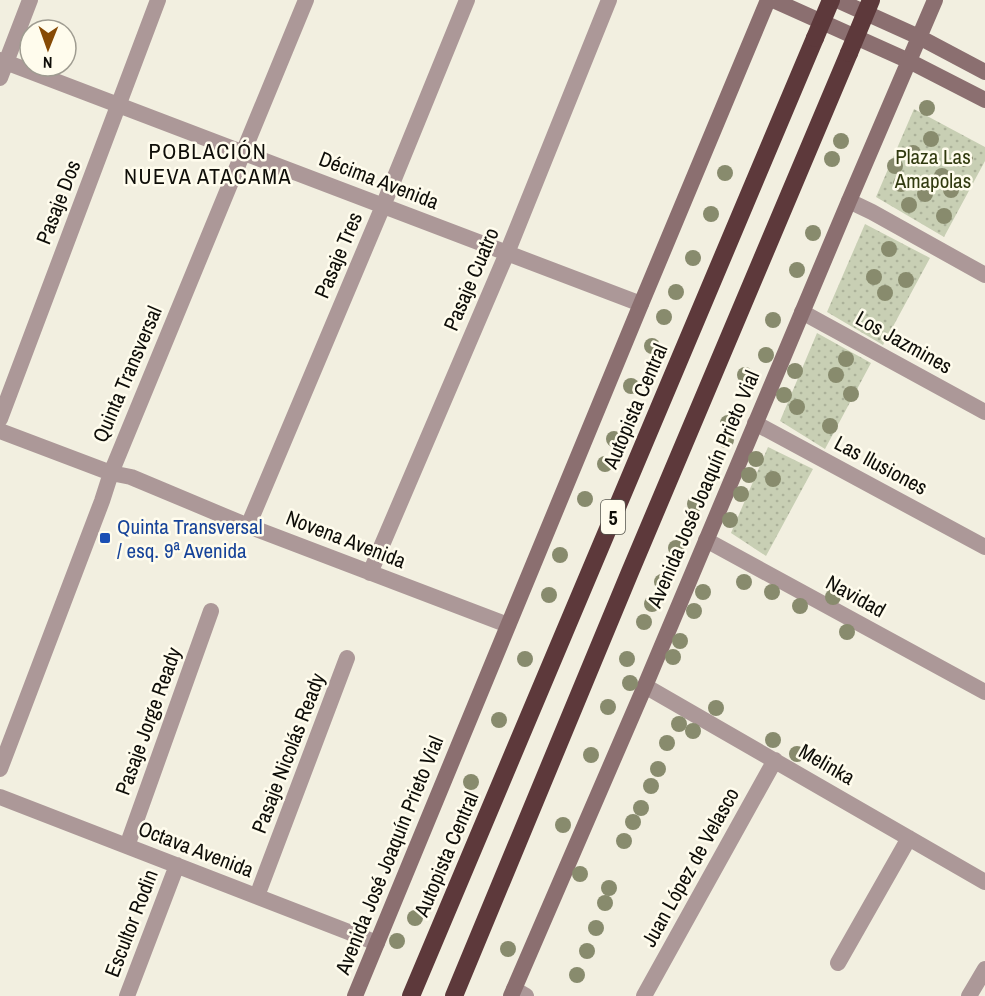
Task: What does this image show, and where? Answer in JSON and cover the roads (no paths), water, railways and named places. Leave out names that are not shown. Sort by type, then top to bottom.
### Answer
[{"type":"highway","name":"Autopista Central","points":[[411,996],[831,0]]},
{"type":"highway","name":"5","points":[[454,996],[871,0]]},
{"type":"main road","name":"Avenida José Joaquín Prieto Vial","points":[[355,996],[768,0]]},
{"type":"main road","points":[[773,0],[909,61],[985,100]]},
{"type":"main road","points":[[837,0],[919,37],[985,72]]},
{"type":"main road","name":"Avenida José Joaquín Prieto Vial","points":[[517,994],[755,423],[935,0]]},
{"type":"street","points":[[0,78],[3,61],[30,0]]},
{"type":"street","name":"Pasaje Dos","points":[[0,419],[158,0]]},
{"type":"street","name":"Quinta Transversal","points":[[0,770],[111,473],[306,0]]},
{"type":"street","name":"Pasaje Tres","points":[[248,526],[383,206],[466,0]]},
{"type":"street","name":"Pasaje Cuatro","points":[[370,573],[507,253],[609,0]]},
{"type":"street","name":"Décima Avenida","points":[[3,61],[641,304]]},
{"type":"street","points":[[849,201],[985,274]]},
{"type":"street","name":"Los Jazmines","points":[[802,312],[985,412]]},
{"type":"street","name":"Las Ilusiones","points":[[755,423],[985,547]]},
{"type":"street","name":"Novena Avenida","points":[[0,431],[111,473],[131,477],[248,526],[508,626]]},
{"type":"street","name":"Navidad","points":[[706,540],[985,692]]},
{"type":"street","name":"Pasaje Jorge Ready","points":[[127,846],[211,611]]},
{"type":"street","name":"Pasaje Nicolás Ready","points":[[257,896],[348,658]]},
{"type":"street","name":"Melinka","points":[[645,686],[985,882]]},
{"type":"street","name":"Juan López de Velasco","points":[[644,996],[775,760]]},
{"type":"street","name":"Octava Avenida","points":[[0,797],[377,943]]},
{"type":"street","points":[[838,963],[909,838]]},
{"type":"street","name":"Escultor Rodin","points":[[127,996],[177,866]]},
{"type":"street","points":[[969,996],[985,969]]},
{"type":"place","name":"Quinta Transversal / esq. 9ª Avenida","points":[[105,538]]},
{"type":"district","name":"POBLACIÓN NUEVA ATACAMA","points":[[208,164]]},
{"type":"park label","name":"Plaza Las Amapolas","points":[[933,168]]}]
